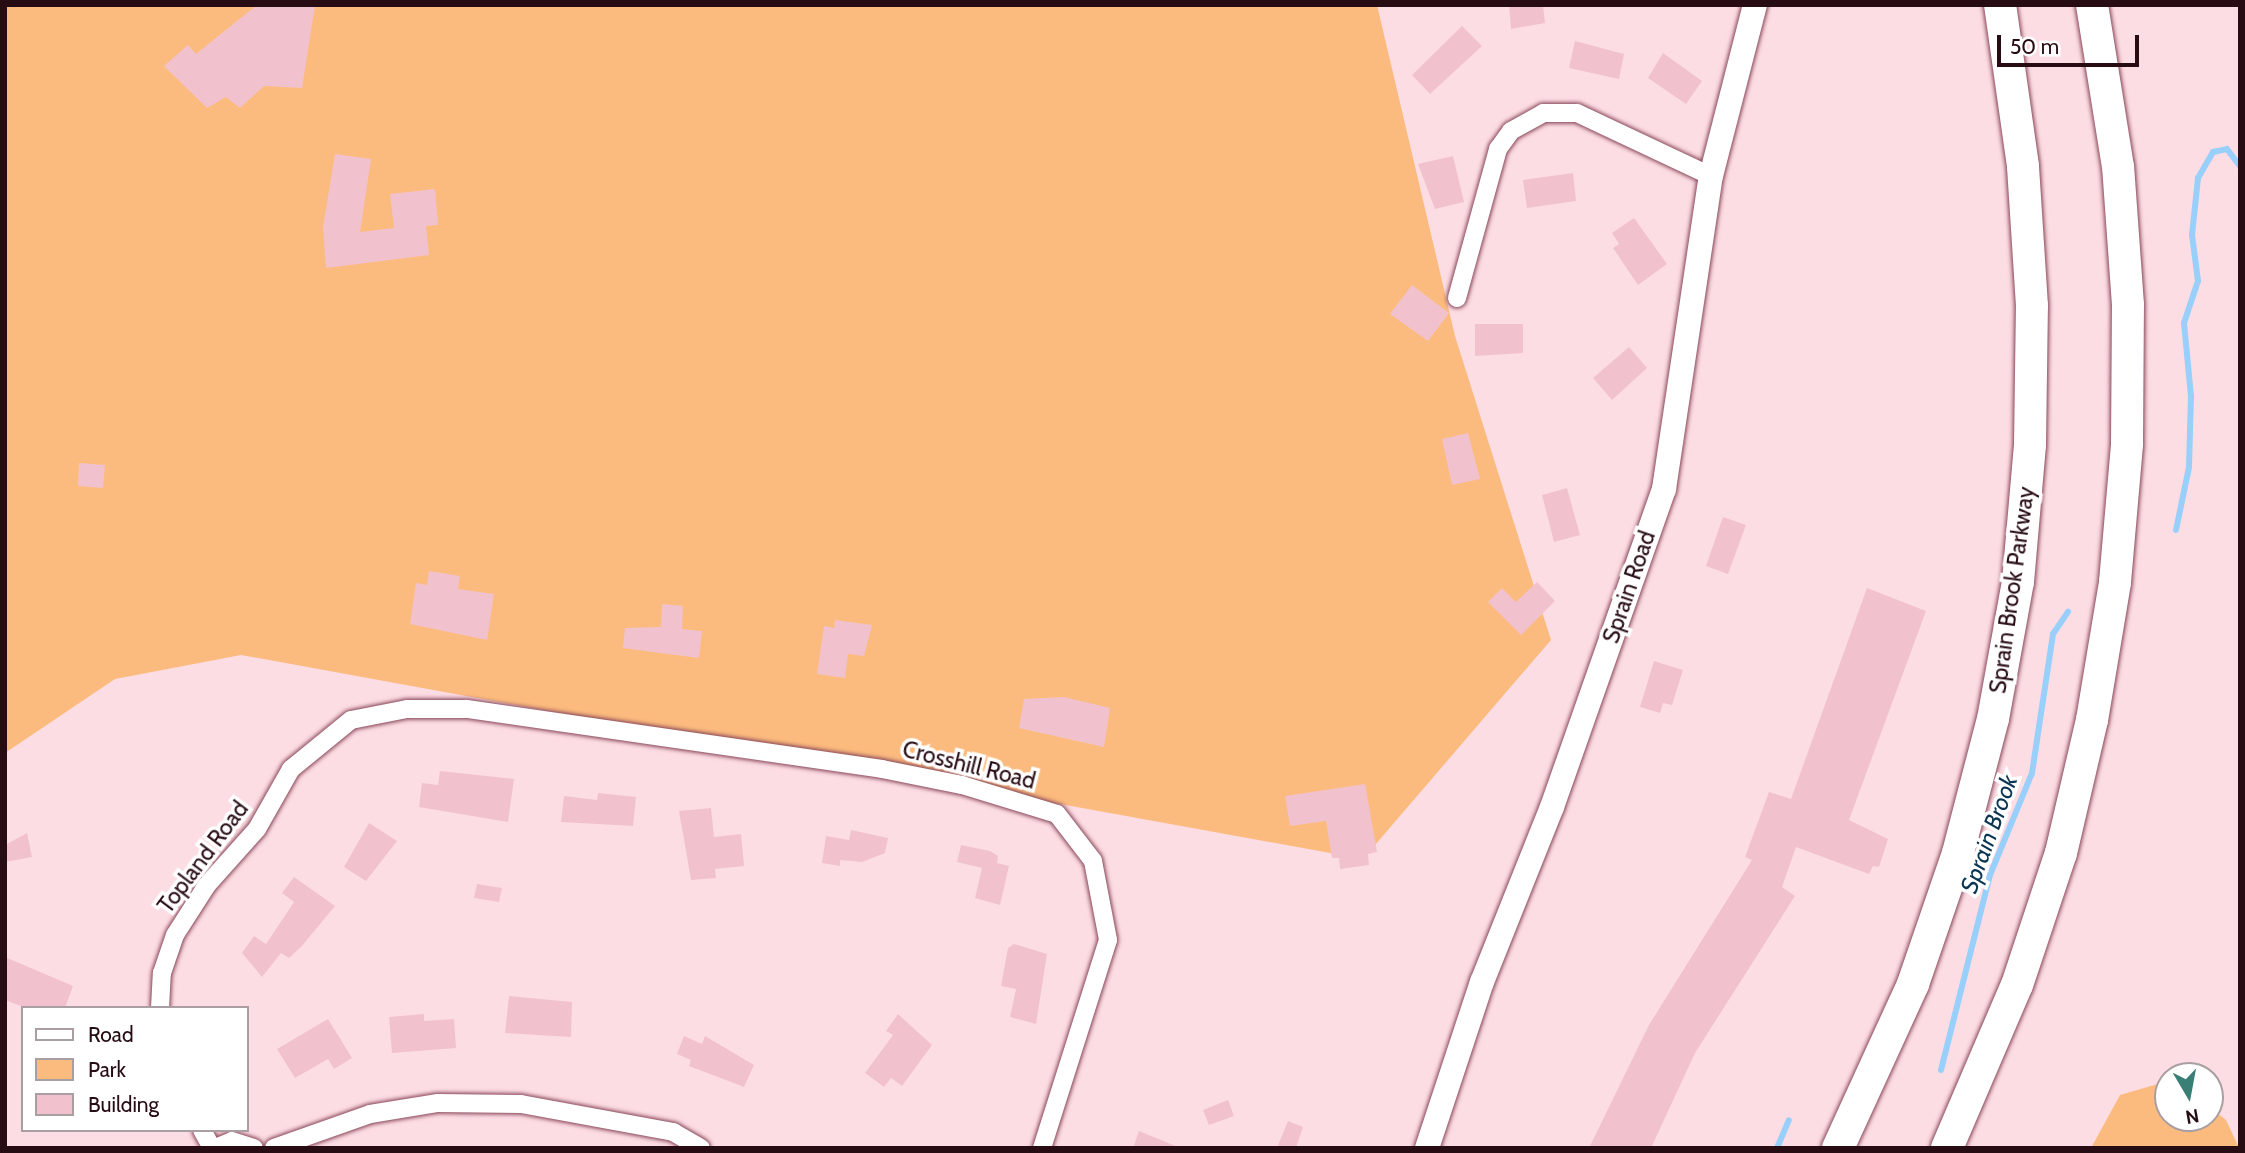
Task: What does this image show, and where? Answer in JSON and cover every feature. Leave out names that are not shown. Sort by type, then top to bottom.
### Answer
[{"type":"highway","name":"Sprain Brook Parkway","points":[[1838,1148],[1913,984],[1958,853],[1993,719],[2018,582],[2030,445],[2032,306],[2022,166],[2000,5]]},
{"type":"highway","points":[[1947,1148],[2012,996],[2061,853],[2092,720],[2115,582],[2127,444],[2128,305],[2118,167],[2092,5]]},
{"type":"street","name":"Sprain Road","points":[[1427,1148],[1482,982],[1552,807],[1664,489],[1711,176],[1755,5]]},
{"type":"street","points":[[1457,298],[1498,149],[1511,131],[1543,113],[1577,113],[1711,176]]},
{"type":"street","name":"Topland Road","points":[[160,1006],[162,973],[175,935],[207,885],[257,829],[291,769],[351,720],[382,712],[467,709],[513,715]]},
{"type":"street","name":"Crosshill Road","points":[[513,715],[895,772],[962,785],[1057,814],[1093,861],[1108,940],[1042,1148]]},
{"type":"street","points":[[274,1148],[370,1114],[438,1103],[521,1104],[673,1132],[701,1148]]},
{"type":"street","points":[[203,1132],[213,1148],[232,1141],[254,1148]]},
{"type":"green space","points":[[5,5],[1377,5],[1455,336],[1551,640],[1363,859],[241,655],[115,679],[5,753]]},
{"type":"green space","points":[[2154,1085],[2154,1132],[2224,1132],[2224,1118],[2239,1148],[2091,1148],[2120,1095]]},
{"type":"building","points":[[257,5],[315,5],[302,88],[264,86],[240,108],[226,97],[207,108],[164,66],[188,45],[196,54]]},
{"type":"building","points":[[1509,5],[1543,5],[1545,23],[1511,29]]},
{"type":"building","points":[[1462,26],[1482,46],[1430,94],[1412,75]]},
{"type":"building","points":[[1575,41],[1624,54],[1619,79],[1569,68]]},
{"type":"building","points":[[1663,53],[1702,81],[1686,104],[1648,78]]},
{"type":"building","points":[[335,154],[371,159],[360,232],[394,228],[390,194],[435,189],[438,225],[426,226],[429,255],[326,268],[323,227]]},
{"type":"building","points":[[1453,156],[1464,202],[1435,209],[1418,164]]},
{"type":"building","points":[[1573,173],[1576,201],[1527,208],[1523,180]]},
{"type":"building","points":[[1634,218],[1667,264],[1638,285],[1613,248],[1619,244],[1612,233]]},
{"type":"building","points":[[1412,285],[1449,313],[1428,341],[1390,314]]},
{"type":"building","points":[[1475,324],[1523,324],[1523,353],[1475,356]]},
{"type":"building","points":[[1629,347],[1647,368],[1612,400],[1593,378]]},
{"type":"building","points":[[1468,433],[1480,479],[1452,485],[1442,439]]},
{"type":"building","points":[[79,463],[105,465],[103,488],[78,486]]},
{"type":"building","points":[[1567,488],[1580,535],[1554,542],[1542,495]]},
{"type":"building","points":[[1723,517],[1746,525],[1728,574],[1706,566]]},
{"type":"building","points":[[429,571],[460,576],[458,589],[494,594],[487,640],[410,624],[416,583],[427,585]]},
{"type":"building","points":[[1537,582],[1555,601],[1521,635],[1488,602],[1502,588],[1516,602]]},
{"type":"building","points":[[1867,588],[1926,611],[1849,820],[1888,839],[1879,867],[1873,866],[1869,874],[1796,847],[1782,887],[1795,896],[1695,1053],[1651,1148],[1589,1148],[1649,1025],[1752,860],[1745,857],[1769,792],[1791,799]]},
{"type":"building","points":[[662,604],[683,606],[682,629],[702,631],[699,658],[623,648],[625,628],[661,627]]},
{"type":"building","points":[[835,620],[872,625],[864,656],[848,654],[845,678],[817,674],[824,626],[834,628]]},
{"type":"building","points":[[1654,661],[1683,670],[1672,705],[1663,703],[1660,713],[1640,707]]},
{"type":"building","points":[[1064,697],[1110,708],[1104,747],[1019,728],[1024,699]]},
{"type":"building","points":[[440,771],[514,779],[508,822],[419,807],[422,783],[438,785]]},
{"type":"building","points":[[1365,784],[1377,852],[1368,854],[1369,865],[1340,869],[1339,858],[1332,858],[1326,821],[1290,826],[1285,796]]},
{"type":"building","points":[[598,793],[636,797],[633,826],[561,822],[564,796],[597,800]]},
{"type":"building","points":[[711,808],[714,837],[741,834],[744,866],[715,869],[716,878],[691,880],[679,811]]},
{"type":"building","points":[[369,823],[397,841],[366,881],[344,867]]},
{"type":"building","points":[[851,830],[888,838],[885,853],[862,862],[840,860],[840,866],[822,863],[826,836],[849,840]]},
{"type":"building","points":[[27,833],[32,857],[5,862],[5,845]]},
{"type":"building","points":[[961,845],[990,851],[998,856],[997,863],[1009,866],[1000,905],[975,898],[982,868],[957,862]]},
{"type":"building","points":[[294,877],[335,906],[301,947],[289,958],[281,953],[262,977],[242,953],[254,936],[266,944],[294,902],[282,893]]},
{"type":"building","points":[[477,884],[502,888],[499,902],[474,898]]},
{"type":"building","points":[[1014,944],[1047,954],[1036,1024],[1010,1017],[1016,989],[1001,986],[1008,948]]},
{"type":"building","points":[[5,957],[73,986],[66,1006],[21,1006],[5,1000]]},
{"type":"building","points":[[509,996],[572,1002],[571,1037],[505,1033]]},
{"type":"building","points":[[424,1014],[424,1021],[454,1019],[456,1048],[392,1053],[389,1017]]},
{"type":"building","points":[[898,1014],[932,1045],[902,1086],[891,1078],[884,1087],[865,1073],[893,1035],[886,1031]]},
{"type":"building","points":[[328,1019],[352,1058],[334,1069],[328,1059],[295,1078],[277,1049]]},
{"type":"building","points":[[684,1036],[702,1044],[705,1036],[754,1065],[744,1087],[689,1066],[691,1060],[677,1054]]},
{"type":"building","points":[[1228,1100],[1234,1116],[1209,1125],[1203,1110]]},
{"type":"building","points":[[1288,1121],[1303,1127],[1296,1148],[1277,1148]]},
{"type":"building","points":[[1139,1131],[1178,1147],[1178,1148],[1133,1148]]},
{"type":"waterway","name":"Sprain Brook","points":[[2176,530],[2189,467],[2191,396],[2184,323],[2198,281],[2192,235],[2198,178],[2213,152],[2227,149],[2240,166]]},
{"type":"waterway","name":"Sprain Brook","points":[[1941,1070],[1990,875],[2032,773],[2053,634],[2068,612]]},
{"type":"waterway","name":"Sprain Brook","points":[[1777,1148],[1789,1120]]}]
